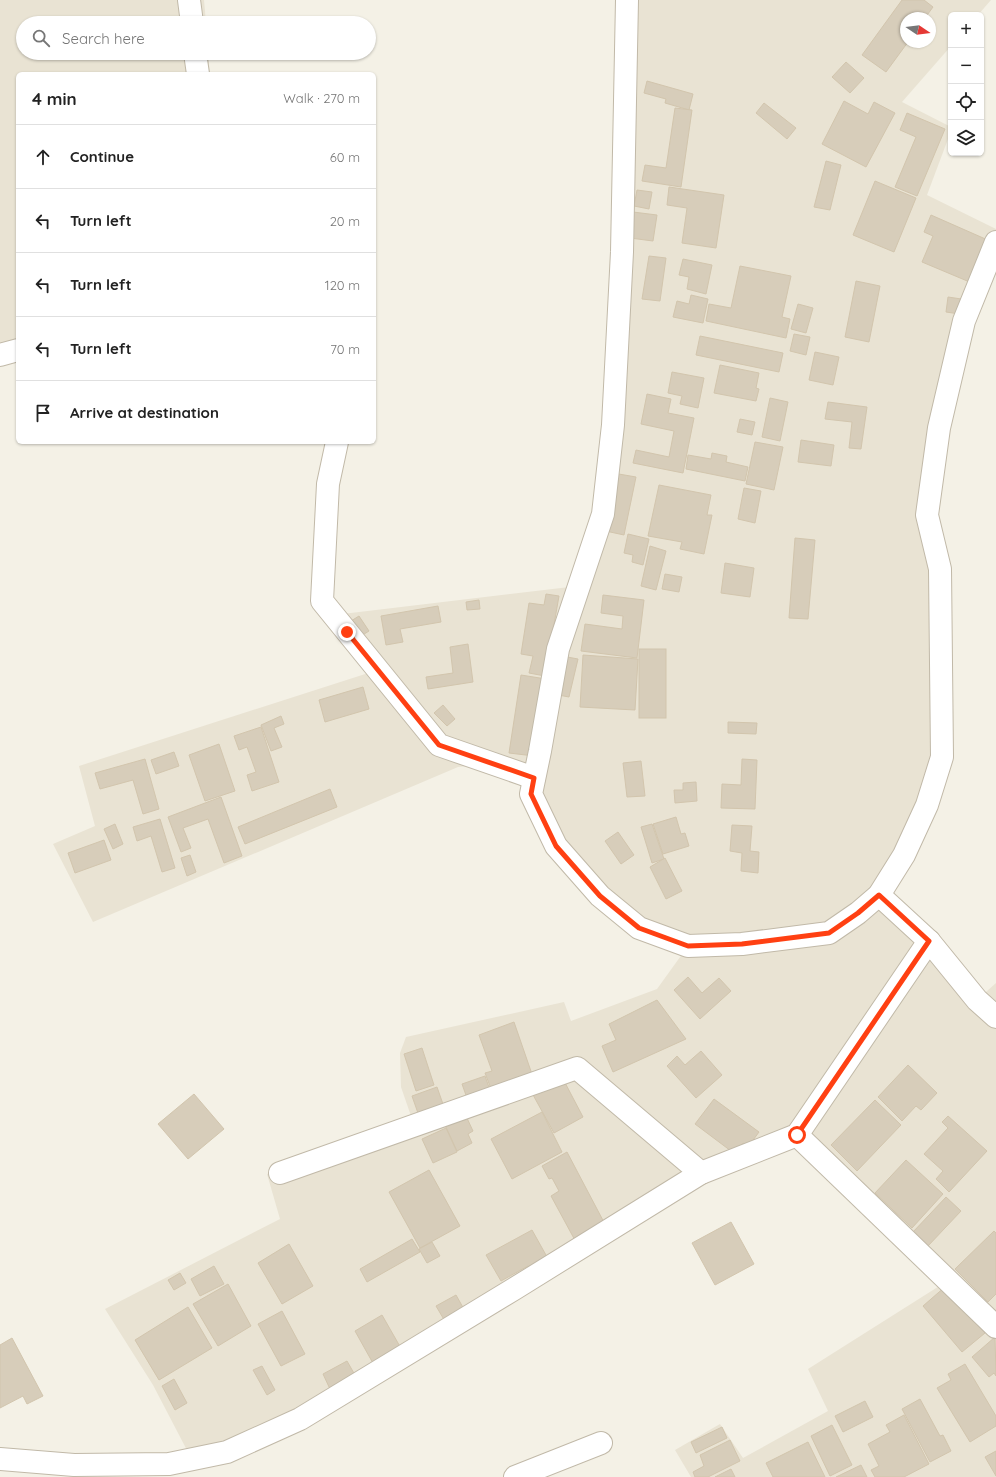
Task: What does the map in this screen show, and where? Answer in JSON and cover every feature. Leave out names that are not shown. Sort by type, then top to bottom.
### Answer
[{"type":"street","points":[[189,0],[191,16]]},
{"type":"street","points":[[627,0],[622,252],[612,425],[604,507],[603,514],[558,649],[531,794],[556,846],[600,896],[639,928],[688,946],[742,944],[829,933],[858,913],[879,895],[904,855],[927,805],[942,757],[940,569],[927,515],[938,428],[964,320],[996,242]]},
{"type":"street","points":[[196,60],[198,72]]},
{"type":"street","points":[[0,355],[16,351]]},
{"type":"street","points":[[337,444],[328,484],[322,601],[439,745],[534,778]]},
{"type":"street","points":[[879,895],[929,941],[977,1000],[996,1017]]},
{"type":"street","points":[[0,1459],[74,1465],[170,1464],[227,1452],[300,1419],[508,1293],[701,1173],[797,1135],[929,941]]},
{"type":"street","points":[[280,1173],[577,1068],[701,1173]]},
{"type":"street","points":[[797,1135],[995,1325]]},
{"type":"street","points":[[515,1477],[601,1443]]},
{"type":"shaded area","points":[[0,0],[204,0],[205,16],[16,16],[16,60],[209,60],[210,72],[16,72],[16,341],[0,345]]},
{"type":"shaded area","points":[[627,0],[991,0],[981,12],[948,12],[948,49],[902,102],[948,125],[948,139],[927,195],[996,229],[996,242],[964,321],[927,515],[942,757],[879,895],[977,1000],[996,983],[996,1477],[691,1477],[675,1450],[720,1424],[743,1458],[828,1411],[808,1369],[952,1278],[799,1134],[613,1233],[260,1437],[190,1456],[153,1385],[105,1309],[280,1219],[267,1174],[411,1116],[401,1087],[400,1053],[406,1037],[564,1002],[571,1021],[657,989],[688,946],[600,896],[531,794],[490,764],[458,767],[93,922],[53,844],[95,826],[79,766],[387,667],[334,615],[578,586],[603,514]]},
{"type":"building","points":[[902,0],[924,0],[933,7],[929,12],[900,12],[900,48],[904,48],[886,72],[862,55]]},
{"type":"building","points":[[846,62],[864,78],[850,93],[832,77]]},
{"type":"building","points":[[647,81],[693,94],[689,110],[665,103],[666,99],[644,93]]},
{"type":"building","points":[[844,101],[868,114],[874,102],[895,113],[866,167],[822,144]]},
{"type":"building","points":[[764,103],[796,128],[787,139],[756,113]]},
{"type":"building","points":[[675,108],[692,110],[681,187],[642,181],[645,165],[666,168]]},
{"type":"building","points":[[907,113],[945,129],[917,196],[895,187],[916,137],[900,130]]},
{"type":"building","points":[[826,161],[841,165],[830,210],[814,207]]},
{"type":"building","points":[[875,181],[916,198],[894,252],[853,235]]},
{"type":"building","points":[[669,187],[724,195],[716,248],[682,243],[687,208],[667,205]]},
{"type":"building","points":[[637,190],[652,192],[649,209],[634,206]]},
{"type":"building","points":[[633,212],[657,215],[653,241],[630,238]]},
{"type":"building","points":[[931,215],[990,241],[972,283],[922,262],[933,236],[924,232]]},
{"type":"building","points":[[649,256],[666,258],[660,301],[642,299]]},
{"type":"building","points":[[683,259],[712,265],[706,294],[687,289],[689,277],[679,275]]},
{"type":"building","points":[[740,266],[791,276],[782,317],[790,319],[786,338],[706,321],[709,304],[731,308]]},
{"type":"building","points":[[856,281],[880,286],[869,342],[845,337]]},
{"type":"building","points":[[691,295],[708,299],[703,323],[673,317],[677,301],[689,304]]},
{"type":"building","points":[[948,297],[968,300],[966,315],[946,312]]},
{"type":"building","points":[[798,304],[813,308],[806,333],[791,329]]},
{"type":"building","points":[[794,334],[810,337],[806,355],[790,351]]},
{"type":"building","points":[[700,336],[783,353],[779,372],[696,355]]},
{"type":"building","points":[[815,352],[839,357],[833,385],[809,380]]},
{"type":"building","points":[[720,365],[759,373],[756,388],[759,389],[756,401],[714,393]]},
{"type":"building","points":[[672,372],[704,378],[698,408],[680,404],[682,396],[668,393]]},
{"type":"building","points":[[647,394],[671,399],[668,413],[694,418],[683,473],[633,463],[636,450],[669,457],[674,431],[641,424]]},
{"type":"building","points":[[770,398],[788,402],[780,441],[762,437]]},
{"type":"building","points":[[828,402],[867,407],[861,449],[849,448],[852,422],[825,419]]},
{"type":"building","points":[[740,419],[755,422],[752,435],[737,432]]},
{"type":"building","points":[[801,440],[834,445],[831,466],[798,462]]},
{"type":"building","points":[[755,442],[783,447],[774,490],[746,484]]},
{"type":"building","points":[[712,453],[727,456],[726,462],[748,467],[745,481],[686,469],[688,455],[711,459]]},
{"type":"building","points":[[613,473],[636,477],[624,535],[601,530]]},
{"type":"building","points":[[659,485],[711,495],[707,515],[712,515],[704,554],[680,549],[682,542],[648,536]]},
{"type":"building","points":[[744,488],[761,491],[755,523],[738,519]]},
{"type":"building","points":[[628,534],[649,539],[643,565],[632,562],[633,555],[624,553]]},
{"type":"building","points":[[795,538],[815,540],[808,619],[789,618]]},
{"type":"building","points":[[650,546],[666,551],[656,590],[641,586]]},
{"type":"building","points":[[725,563],[754,568],[750,597],[721,593]]},
{"type":"building","points":[[665,574],[682,577],[679,592],[662,589]]},
{"type":"building","points":[[546,594],[559,596],[545,676],[529,673],[533,656],[521,654],[529,603],[544,605]]},
{"type":"building","points":[[603,595],[644,600],[637,658],[581,651],[585,624],[622,629],[623,616],[601,613]]},
{"type":"building","points":[[479,600],[480,609],[467,610],[466,602]]},
{"type":"building","points":[[438,606],[441,622],[400,629],[403,642],[386,645],[381,616]]},
{"type":"building","points":[[359,616],[369,631],[361,636],[351,621]]},
{"type":"building","points":[[468,644],[473,682],[428,689],[426,677],[453,673],[450,647]]},
{"type":"building","points":[[639,649],[666,649],[666,718],[639,718]]},
{"type":"building","points":[[583,655],[638,659],[635,710],[580,707]]},
{"type":"building","points":[[562,656],[578,659],[569,697],[553,694]]},
{"type":"building","points":[[521,675],[546,679],[534,756],[509,753]]},
{"type":"building","points":[[363,687],[369,709],[325,722],[319,700]]},
{"type":"building","points":[[443,705],[455,719],[447,726],[434,713]]},
{"type":"building","points":[[281,716],[284,724],[274,728],[282,747],[271,751],[261,725]]},
{"type":"building","points":[[728,722],[757,723],[756,734],[728,733]]},
{"type":"building","points":[[261,727],[279,782],[252,791],[247,775],[256,772],[247,747],[239,750],[234,736]]},
{"type":"building","points":[[219,744],[235,791],[205,801],[189,755]]},
{"type":"building","points":[[174,752],[179,766],[156,774],[151,760]]},
{"type":"building","points":[[145,759],[159,809],[143,814],[133,780],[100,789],[95,773]]},
{"type":"building","points":[[742,759],[757,760],[755,809],[721,808],[722,784],[741,785]]},
{"type":"building","points":[[641,761],[645,796],[627,797],[623,763]]},
{"type":"building","points":[[696,782],[697,801],[675,803],[674,790],[683,790],[683,783]]},
{"type":"building","points":[[330,789],[337,807],[245,844],[238,827]]},
{"type":"building","points":[[221,797],[242,856],[224,863],[208,819],[183,828],[191,848],[181,852],[168,817]]},
{"type":"building","points":[[676,817],[681,834],[685,833],[689,846],[663,854],[653,824]]},
{"type":"building","points":[[160,819],[175,868],[162,872],[151,836],[137,841],[133,827]]},
{"type":"building","points":[[115,824],[123,844],[113,849],[104,829]]},
{"type":"building","points":[[652,824],[664,859],[652,863],[641,827]]},
{"type":"building","points":[[732,825],[752,826],[750,851],[759,852],[758,873],[741,871],[742,853],[730,851]]},
{"type":"building","points":[[618,832],[634,855],[621,864],[605,841]]},
{"type":"building","points":[[104,840],[111,860],[75,873],[68,853]]},
{"type":"building","points":[[190,855],[196,872],[187,876],[181,858]]},
{"type":"building","points":[[665,858],[682,891],[666,899],[650,867]]},
{"type":"building","points":[[688,977],[702,993],[719,978],[731,991],[700,1019],[674,990]]},
{"type":"building","points":[[657,1000],[686,1039],[613,1072],[602,1046],[616,1040],[609,1024]]},
{"type":"building","points":[[514,1022],[534,1080],[493,1094],[485,1073],[492,1071],[479,1035]]},
{"type":"building","points":[[422,1048],[434,1085],[416,1091],[404,1054]]},
{"type":"building","points":[[701,1051],[722,1075],[696,1098],[667,1066],[677,1056],[685,1065]]},
{"type":"building","points":[[908,1065],[937,1093],[921,1110],[916,1106],[902,1121],[878,1097]]},
{"type":"building","points":[[485,1076],[490,1090],[467,1098],[462,1084]]},
{"type":"building","points":[[562,1077],[583,1117],[554,1133],[532,1093]]},
{"type":"building","points":[[437,1087],[444,1107],[419,1116],[412,1096]]},
{"type":"building","points":[[194,1094],[224,1129],[188,1159],[158,1124]]},
{"type":"building","points":[[714,1099],[759,1132],[748,1147],[743,1143],[735,1154],[695,1124]]},
{"type":"building","points":[[875,1100],[901,1125],[857,1171],[831,1145]]},
{"type":"building","points":[[542,1112],[562,1152],[512,1179],[491,1139]]},
{"type":"building","points":[[466,1116],[473,1131],[468,1134],[472,1143],[457,1151],[445,1125]]},
{"type":"building","points":[[948,1116],[987,1151],[949,1192],[936,1179],[943,1171],[924,1154],[948,1128],[942,1122]]},
{"type":"building","points":[[446,1128],[457,1152],[433,1163],[422,1139]]},
{"type":"building","points":[[567,1152],[607,1228],[577,1244],[551,1196],[559,1191],[552,1178],[549,1179],[542,1166]]},
{"type":"building","points":[[906,1160],[943,1194],[912,1228],[875,1193]]},
{"type":"building","points":[[429,1170],[460,1226],[420,1248],[389,1192]]},
{"type":"building","points":[[946,1197],[961,1211],[928,1246],[913,1232]]},
{"type":"building","points":[[731,1222],[754,1264],[715,1285],[692,1243]]},
{"type":"building","points":[[532,1230],[551,1264],[533,1274],[528,1266],[501,1281],[486,1255]]},
{"type":"building","points":[[994,1231],[996,1233],[996,1294],[988,1302],[955,1269]]},
{"type":"building","points":[[412,1239],[420,1252],[367,1282],[360,1269]]},
{"type":"building","points":[[432,1242],[440,1256],[427,1263],[419,1249]]},
{"type":"building","points":[[289,1244],[313,1286],[282,1304],[258,1263]]},
{"type":"building","points":[[214,1266],[224,1284],[200,1296],[191,1279]]},
{"type":"building","points":[[180,1273],[186,1283],[174,1290],[168,1280]]},
{"type":"building","points":[[228,1284],[251,1326],[218,1346],[193,1304]]},
{"type":"building","points":[[946,1286],[985,1333],[962,1352],[923,1306]]},
{"type":"building","points":[[456,1295],[465,1311],[446,1323],[436,1306]]},
{"type":"building","points":[[188,1307],[212,1348],[159,1380],[135,1340]]},
{"type":"building","points":[[282,1311],[305,1354],[281,1366],[258,1324]]},
{"type":"building","points":[[382,1315],[402,1350],[374,1365],[355,1331]]},
{"type":"building","points":[[995,1337],[996,1376],[994,1373],[989,1377],[972,1357]]},
{"type":"building","points":[[12,1338],[43,1396],[27,1404],[23,1396],[0,1408],[0,1345]]},
{"type":"building","points":[[347,1361],[355,1375],[330,1389],[323,1374]]},
{"type":"building","points":[[965,1364],[996,1416],[996,1426],[970,1442],[937,1388],[951,1380],[948,1374]]},
{"type":"building","points":[[262,1366],[275,1390],[267,1395],[253,1370]]},
{"type":"building","points":[[174,1379],[187,1403],[175,1410],[162,1386]]},
{"type":"building","points":[[920,1399],[940,1436],[943,1435],[951,1451],[930,1462],[902,1409]]},
{"type":"building","points":[[865,1401],[873,1417],[843,1432],[835,1416]]},
{"type":"building","points":[[904,1415],[929,1464],[904,1477],[875,1477],[871,1470],[879,1466],[868,1444],[890,1432],[886,1425]]},
{"type":"building","points":[[832,1425],[852,1465],[830,1476],[811,1436]]},
{"type":"building","points":[[722,1427],[727,1438],[696,1453],[691,1442]]},
{"type":"building","points":[[730,1440],[740,1461],[708,1477],[695,1477],[693,1472],[704,1466],[700,1455]]},
{"type":"building","points":[[808,1442],[825,1477],[773,1477],[766,1463]]},
{"type":"building","points":[[996,1451],[996,1476],[985,1457]]},
{"type":"building","points":[[861,1465],[867,1477],[836,1477]]},
{"type":"building","points":[[731,1469],[735,1477],[715,1477]]},
{"type":"route","points":[[347,632],[439,745],[534,778],[531,794],[556,846],[600,896],[639,928],[688,946],[742,944],[829,933],[858,913],[879,895],[929,941],[797,1135]]}]
